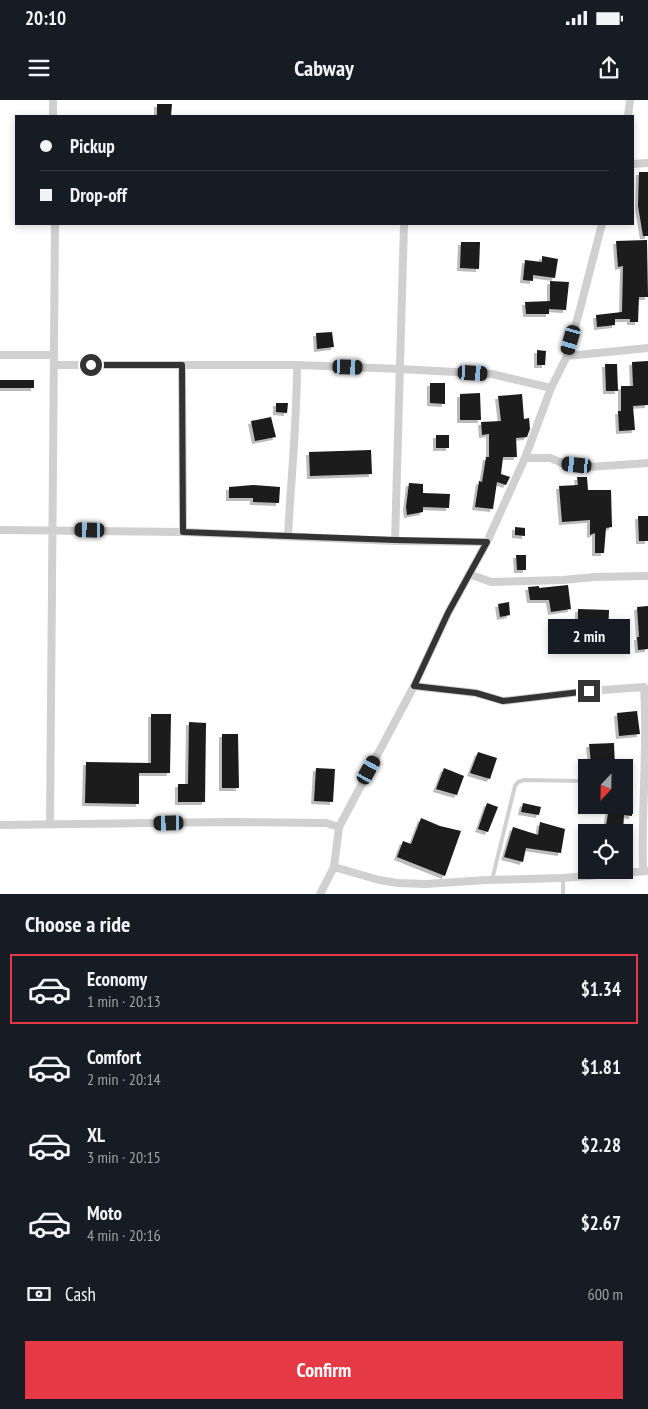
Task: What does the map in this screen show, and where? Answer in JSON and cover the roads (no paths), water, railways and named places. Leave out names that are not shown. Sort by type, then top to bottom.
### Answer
[{"type":"street","points":[[53,100],[53,115]]},
{"type":"street","points":[[628,115],[630,100]]},
{"type":"street","points":[[634,164],[648,163]]},
{"type":"street","points":[[50,825],[55,225]]},
{"type":"street","points":[[395,540],[404,225]]},
{"type":"street","points":[[320,894],[334,867],[339,827],[414,686],[448,613],[487,542],[525,458],[551,388],[567,356],[602,225]]},
{"type":"street","points":[[567,356],[648,348]]},
{"type":"street","points":[[0,355],[54,355]]},
{"type":"street","points":[[54,365],[297,365],[400,369],[492,374],[551,388]]},
{"type":"street","points":[[182,365],[183,532]]},
{"type":"street","points":[[288,536],[291,467],[297,403],[297,365]]},
{"type":"street","points":[[525,458],[550,458],[565,464],[589,467],[648,463]]},
{"type":"street","points":[[0,530],[183,532],[487,542]]},
{"type":"street","points":[[469,574],[491,582],[648,576]]},
{"type":"street","points":[[334,867],[398,883],[426,884],[563,878],[646,871],[642,836],[646,789],[644,688],[589,691],[503,701],[476,693],[414,686]]},
{"type":"street","points":[[0,825],[268,822],[326,823],[339,827]]},
{"type":"lane","points":[[492,880],[515,786],[518,782],[524,780],[578,780]]},
{"type":"lane","points":[[563,878],[563,894]]}]
